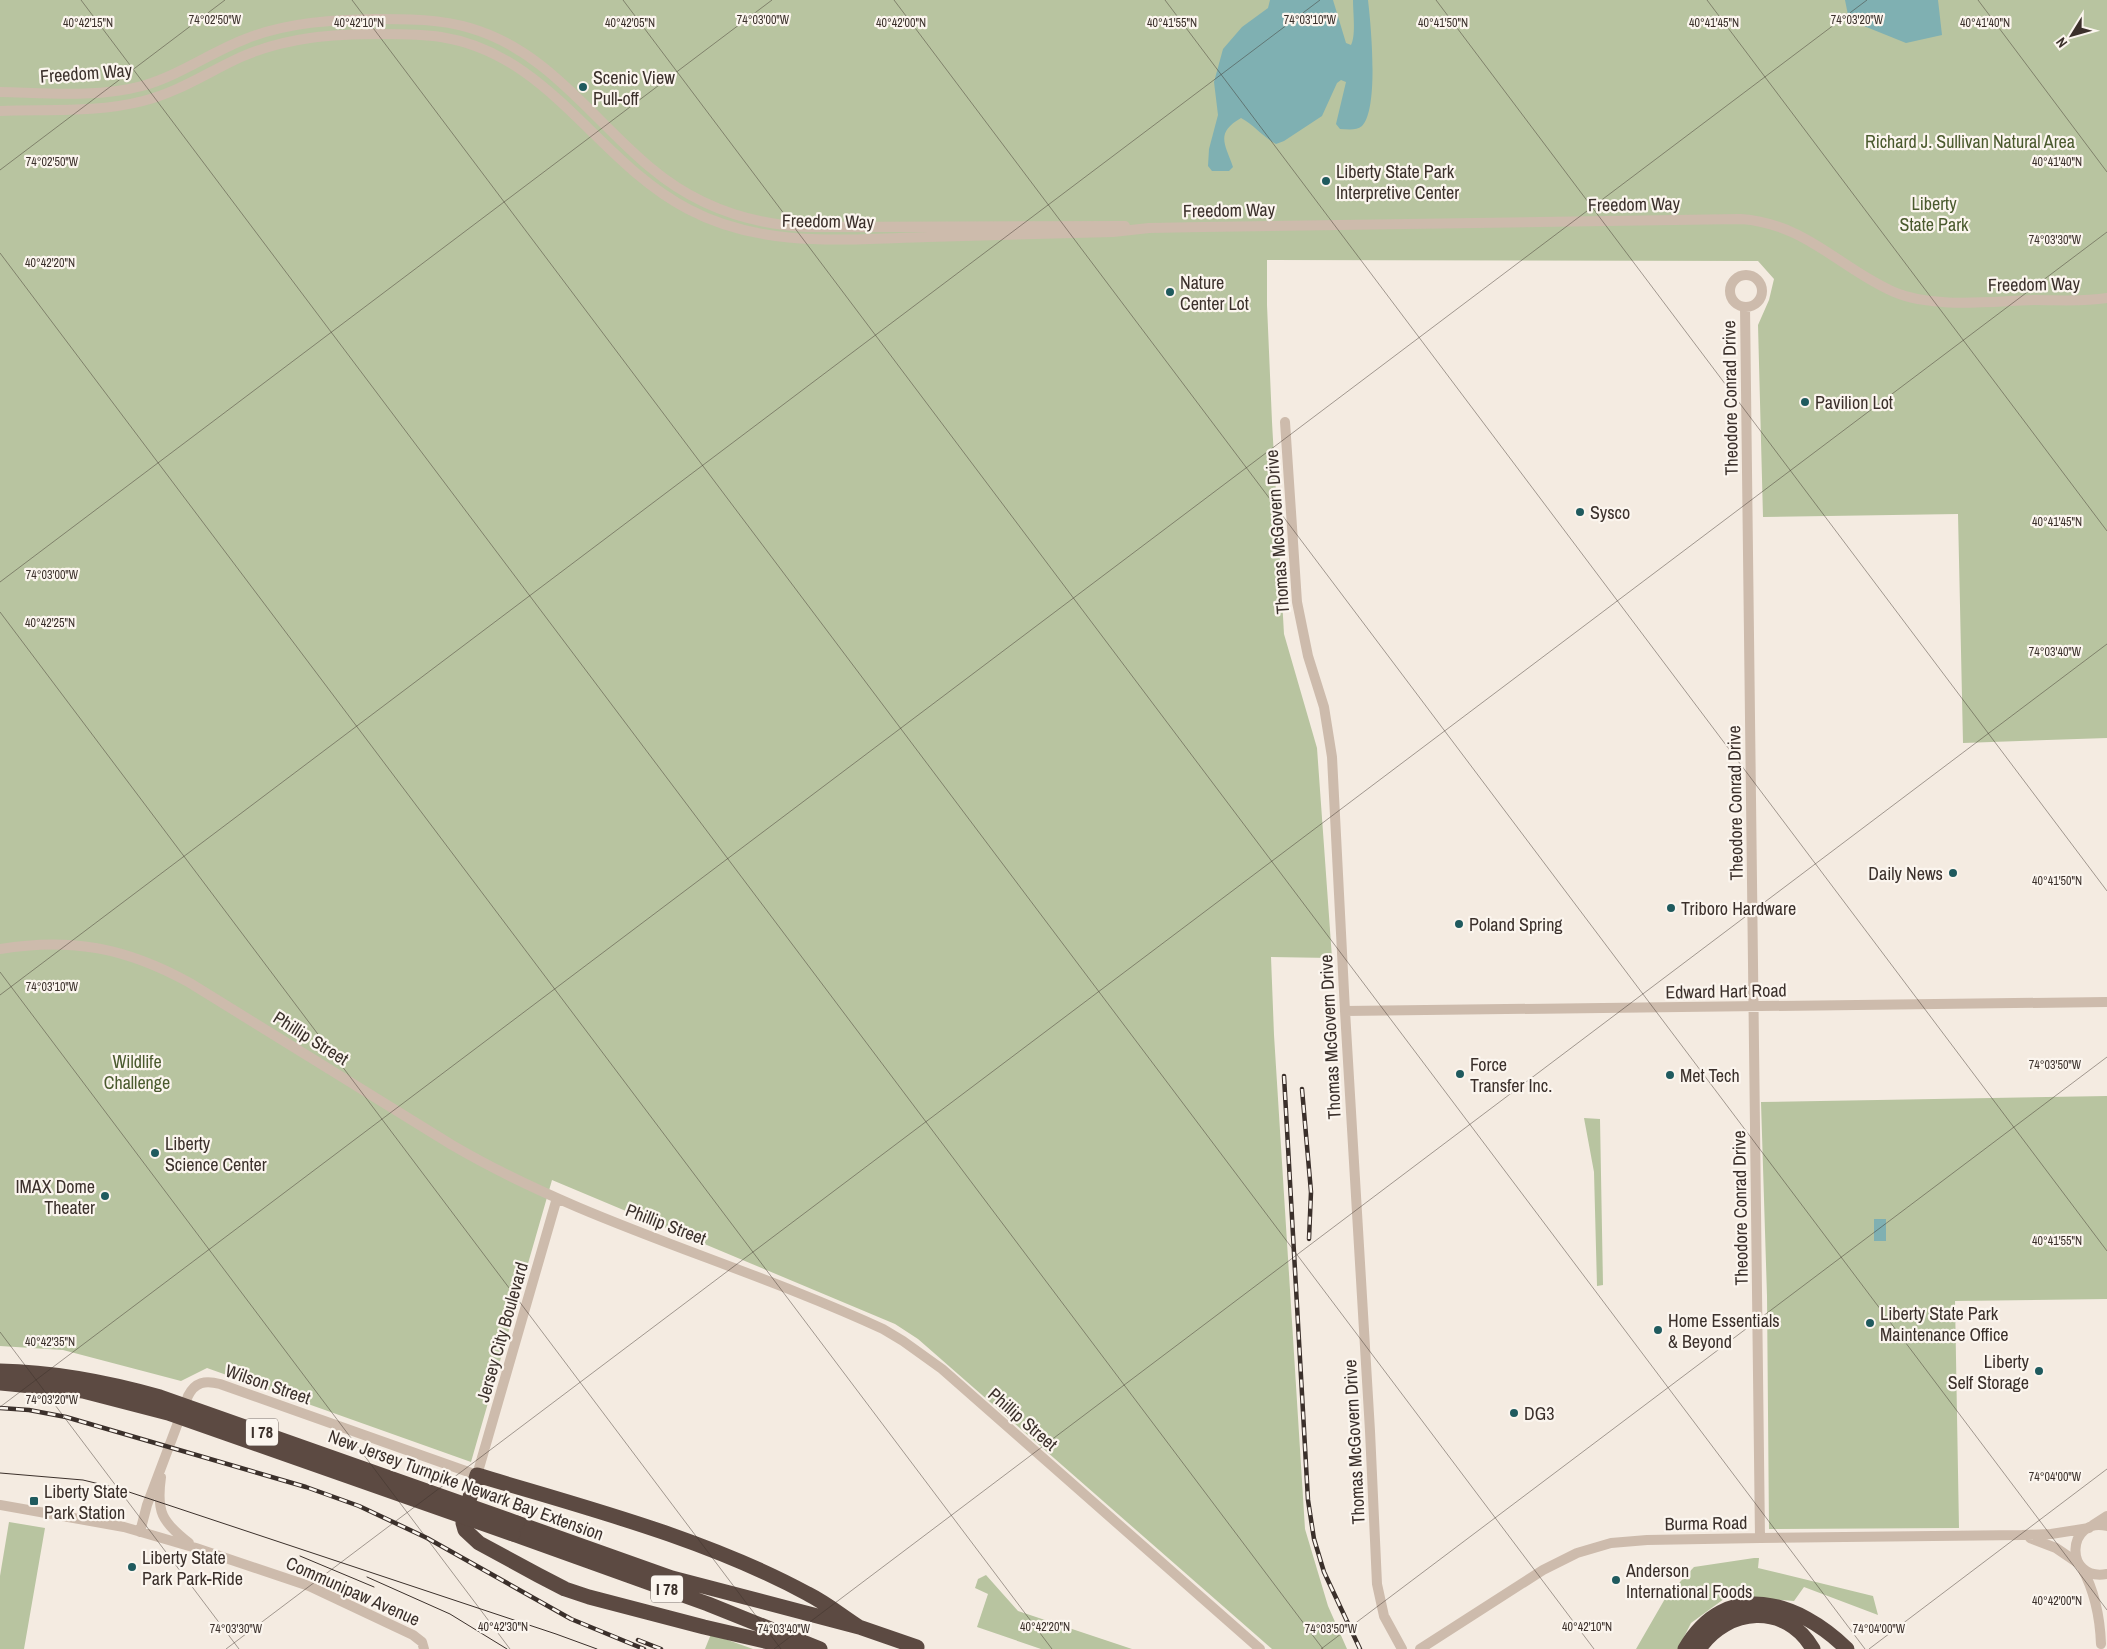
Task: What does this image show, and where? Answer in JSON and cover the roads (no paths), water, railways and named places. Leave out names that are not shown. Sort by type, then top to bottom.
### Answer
[{"type":"highway","name":"New Jersey Turnpike Newark Bay Extension","points":[[0,1371],[76,1378],[160,1397],[515,1529],[820,1649]]},
{"type":"highway","name":"New Jersey Turnpike Newark Bay Extension","points":[[0,1383],[84,1391],[152,1408],[515,1529],[672,1578],[859,1627],[917,1647]]},
{"type":"highway","points":[[799,1649],[589,1597],[566,1589],[538,1575],[479,1543],[465,1530],[464,1516],[477,1475],[646,1527],[742,1563],[810,1595],[859,1627]]},
{"type":"highway","points":[[1685,1649],[1701,1626],[1717,1614],[1736,1606],[1755,1604],[1776,1606],[1804,1617],[1828,1632],[1847,1649]]},
{"type":"highway","points":[[1699,1649],[1710,1635],[1723,1624],[1739,1618],[1756,1616],[1772,1618],[1790,1625],[1804,1636],[1813,1649]]},
{"type":"street","name":"Freedom Way","points":[[0,92],[90,93],[129,89],[168,77],[238,42],[280,28],[318,21],[417,19],[446,22],[471,28],[516,48],[556,77],[652,169],[678,188],[723,210],[765,222],[806,227],[1112,225],[1149,228]]},
{"type":"street","name":"Freedom Way","points":[[0,111],[110,106],[145,101],[189,84],[247,54],[298,39],[340,34],[417,34],[444,37],[468,43],[505,58],[544,86],[634,172],[672,200],[714,221],[758,235],[804,240],[836,240],[1113,232],[1149,228],[1751,220],[1771,224],[1798,234],[1886,288],[1908,296],[1959,302],[2105,299]]},
{"type":"street","points":[[597,137],[607,126]]},
{"type":"street","name":"Theodore Conrad Drive","points":[[1745,307],[1760,1538]]},
{"type":"street","name":"Thomas McGovern Drive","points":[[1285,422],[1297,602],[1308,656],[1324,707],[1332,757],[1370,1424],[1377,1584],[1384,1616],[1402,1649]]},
{"type":"street","name":"Phillip Street","points":[[0,949],[41,943],[79,944],[112,950],[154,964],[213,996],[472,1157],[557,1198],[862,1319],[904,1341],[942,1369],[1260,1649]]},
{"type":"street","name":"Edward Hart Road","points":[[1345,1011],[2107,1002]]},
{"type":"street","name":"Jersey City Boulevard","points":[[477,1475],[557,1198]]},
{"type":"street","name":"Wilson Street","points":[[140,1532],[147,1504],[163,1461],[190,1391],[196,1384],[210,1382],[477,1475]]},
{"type":"street","points":[[163,1461],[159,1495],[161,1514],[170,1527],[196,1548]]},
{"type":"street","name":"Communipaw Avenue","points":[[0,1506],[107,1524],[140,1532],[292,1579],[328,1594],[416,1637],[422,1642],[424,1649]]},
{"type":"street","points":[[2100,1646],[2097,1607],[2090,1585],[2076,1555],[2076,1544],[2081,1534],[2107,1516]]},
{"type":"street","name":"Burma Road","points":[[1420,1649],[1566,1557],[1622,1541],[2022,1535],[2057,1533],[2107,1526]]},
{"type":"street","name":"Burma Road","points":[[2022,1535],[2056,1548],[2080,1565]]},
{"type":"street","points":[[2080,1565],[2095,1575],[2107,1574]]},
{"type":"street","points":[[2100,1646],[2107,1621]]},
{"type":"water","points":[[1270,0],[1333,0],[1346,43],[1351,45],[1354,30],[1353,0],[1368,0],[1371,28],[1372,85],[1371,103],[1367,117],[1362,126],[1357,129],[1340,129],[1336,124],[1346,82],[1341,80],[1337,83],[1322,116],[1284,141],[1276,144],[1241,118],[1233,123],[1225,134],[1224,140],[1233,167],[1229,171],[1212,171],[1208,166],[1209,149],[1218,115],[1214,82],[1223,49],[1242,27],[1268,8]]},
{"type":"water","points":[[1845,0],[1938,0],[1942,35],[1906,43],[1849,20]]},
{"type":"water","points":[[1874,1219],[1886,1219],[1886,1241],[1874,1241]]},
{"type":"tram line","points":[[0,1473],[83,1480],[120,1489],[597,1649]]},
{"type":"tram line","points":[[300,1556],[374,1587]]},
{"type":"tram line","points":[[367,1577],[450,1614],[507,1649]]},
{"type":"railway","points":[[1284,1076],[1308,1500],[1314,1539],[1324,1572],[1360,1649]]},
{"type":"railway","points":[[1302,1089],[1311,1192],[1309,1239]]},
{"type":"railway","points":[[0,1408],[29,1410],[66,1417],[306,1487],[359,1506],[427,1538],[571,1619],[644,1649]]},
{"type":"railway","points":[[638,1640],[661,1649]]},
{"type":"place","name":"Scenic View Pull-off","points":[[583,87]]},
{"type":"place","name":"Liberty State Park Interpretive Center","points":[[1326,181]]},
{"type":"place","name":"Nature Center Lot","points":[[1170,292]]},
{"type":"place","name":"Pavilion Lot","points":[[1805,402]]},
{"type":"place","name":"Sysco","points":[[1580,512]]},
{"type":"place","name":"Daily News","points":[[1953,873]]},
{"type":"place","name":"Triboro Hardware","points":[[1671,908]]},
{"type":"place","name":"Poland Spring","points":[[1459,924]]},
{"type":"place","name":"Force Transfer Inc.","points":[[1460,1074]]},
{"type":"place","name":"Met Tech","points":[[1670,1075]]},
{"type":"place","name":"Liberty Science Center","points":[[155,1153]]},
{"type":"place","name":"IMAX Dome Theater","points":[[105,1196]]},
{"type":"place","name":"Liberty State Park Maintenance Office","points":[[1870,1323]]},
{"type":"place","name":"Home Essentials & Beyond","points":[[1658,1330]]},
{"type":"place","name":"Liberty Self Storage","points":[[2039,1371]]},
{"type":"place","name":"DG3","points":[[1514,1413]]},
{"type":"place","name":"Liberty State Park Station","points":[[34,1501]]},
{"type":"place","name":"Liberty State Park Park-Ride","points":[[132,1567]]},
{"type":"place","name":"Anderson International Foods","points":[[1616,1580]]},
{"type":"park label","name":"Richard J. Sullivan Natural Area","points":[[1970,141]]},
{"type":"park label","name":"Liberty State Park","points":[[1934,213]]},
{"type":"park label","name":"Wildlife Challenge","points":[[137,1071]]}]
